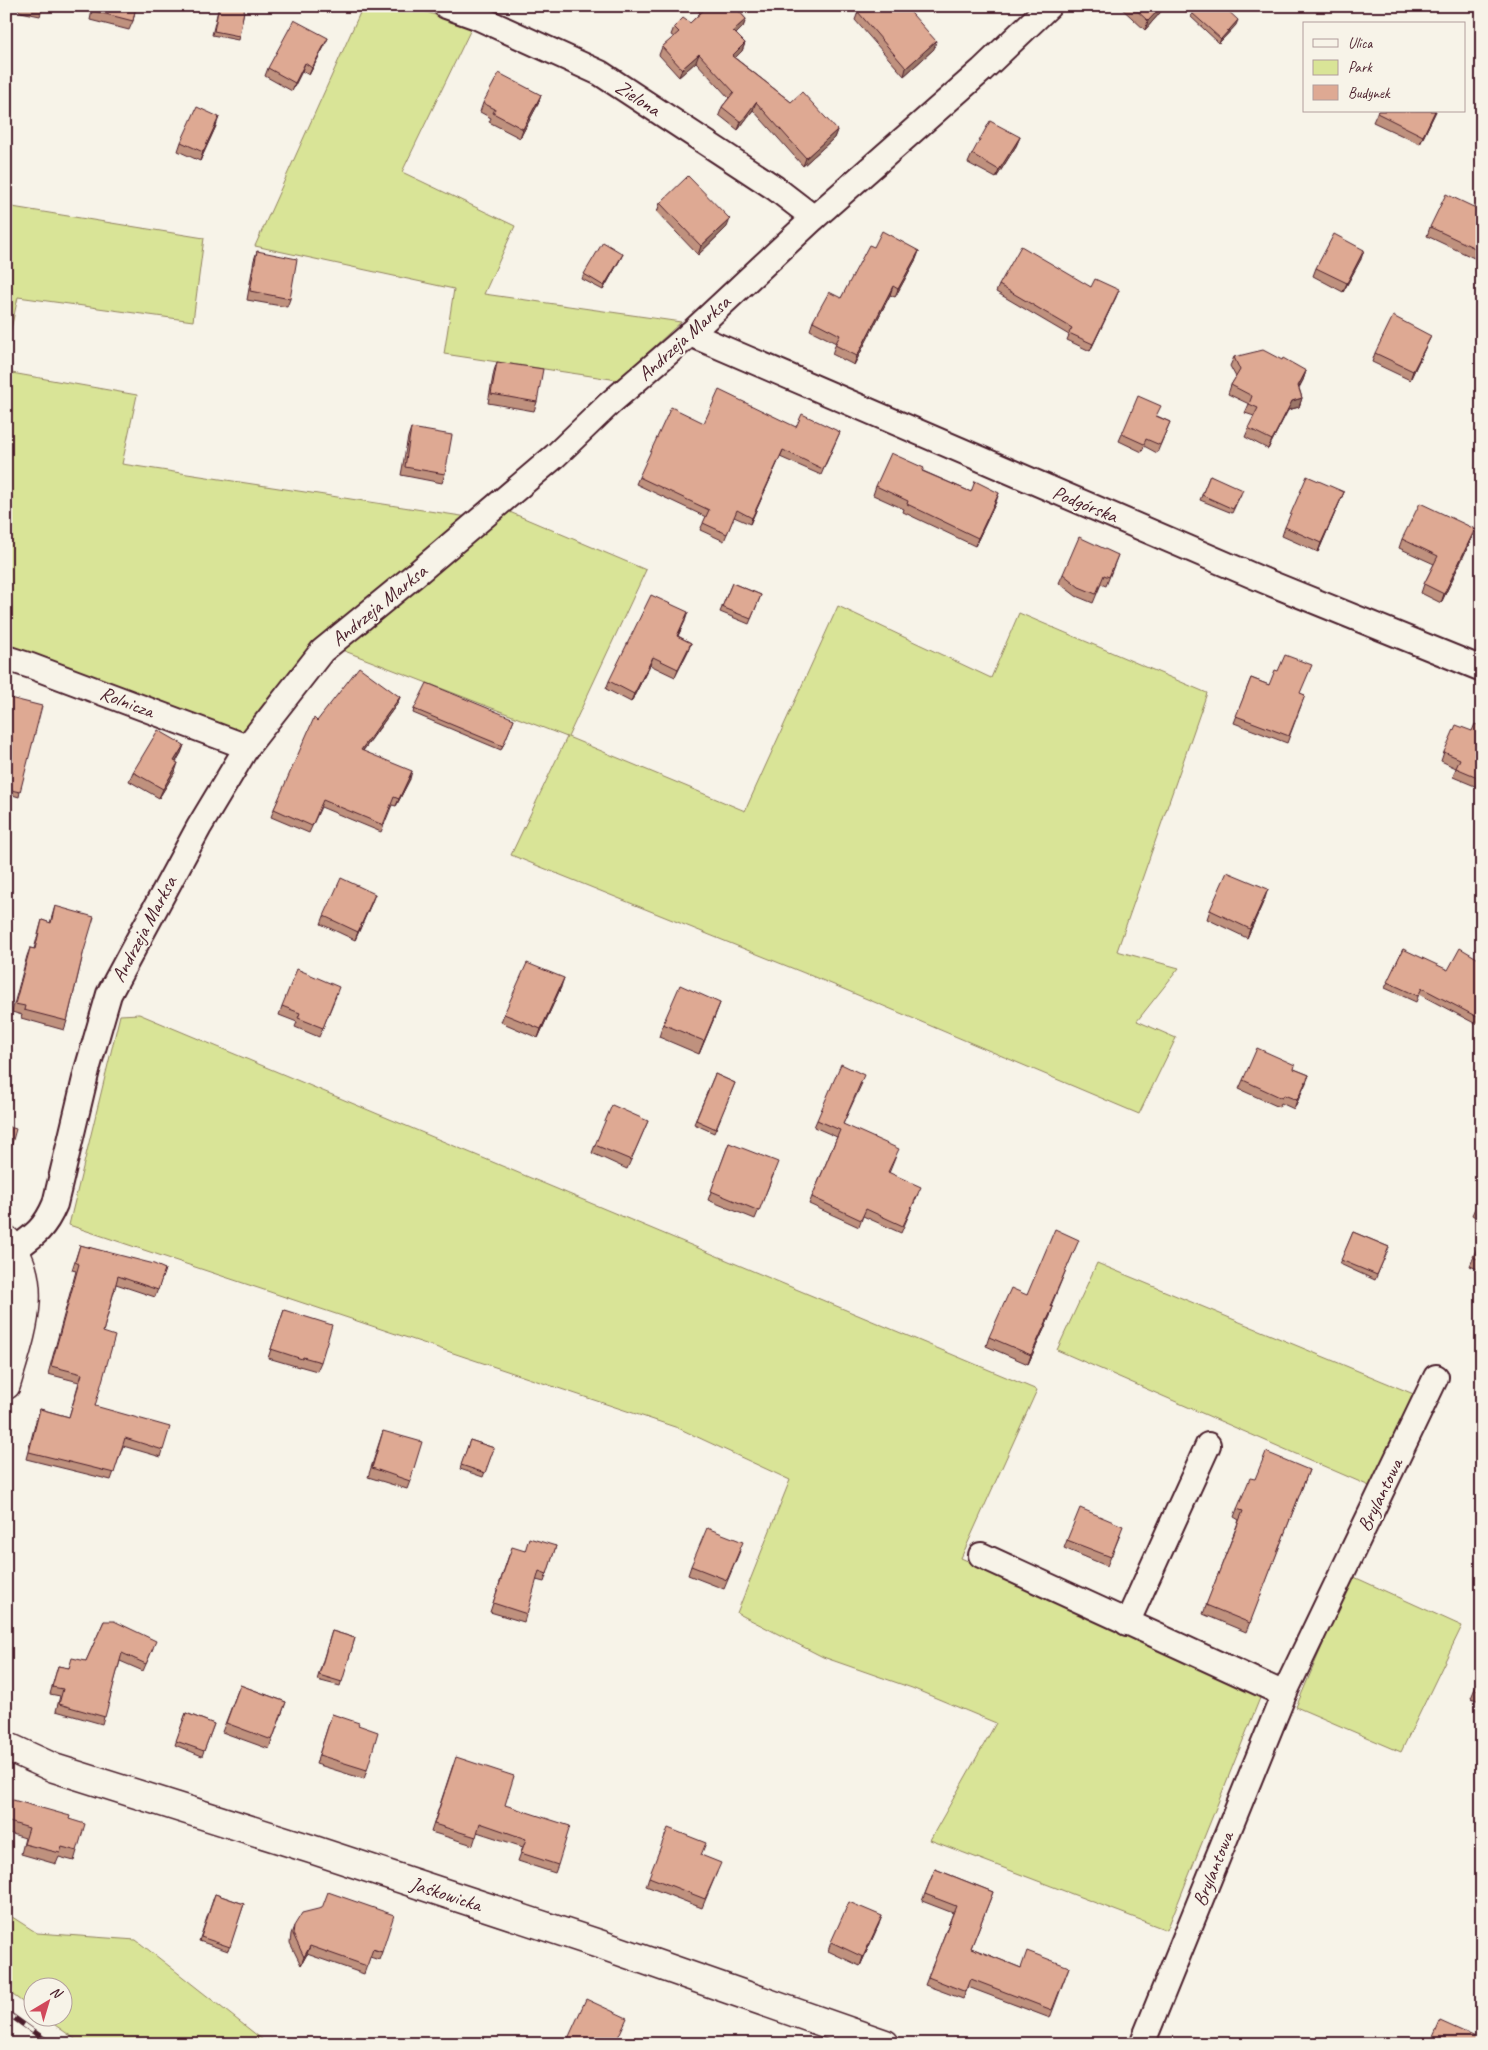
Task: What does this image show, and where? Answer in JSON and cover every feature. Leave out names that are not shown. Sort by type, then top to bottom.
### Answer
[{"type":"street","name":"Zielona","points":[[446,6],[478,17],[600,73],[775,188],[814,218]]},
{"type":"street","name":"Andrzeja Marksa","points":[[6,1386],[23,1326],[27,1296],[24,1279],[10,1245],[39,1232],[49,1218],[87,1070],[109,994],[199,827],[247,747],[322,651],[415,576],[555,456],[610,404],[690,334],[814,218],[982,70],[1049,6]]},
{"type":"street","name":"Podgórska","points":[[690,334],[1265,581],[1482,669]]},
{"type":"street","name":"Rolnicza","points":[[6,658],[247,747]]},
{"type":"street","name":"Brylantowa","points":[[1142,2044],[1284,1694],[1436,1377]]},
{"type":"street","points":[[1127,1623],[1208,1445]]},
{"type":"street","points":[[981,1555],[1284,1694]]},
{"type":"street","name":"Jaśkowicka","points":[[6,1746],[54,1768],[311,1849],[583,1939],[885,2044]]},
{"type":"green space","points":[[363,6],[408,6],[472,27],[402,172],[515,226],[484,294],[681,322],[618,380],[444,354],[454,289],[255,246]]},
{"type":"green space","points":[[6,206],[204,238],[193,321],[18,297],[6,352]]},
{"type":"green space","points":[[6,372],[137,395],[122,464],[468,517],[296,665],[244,732],[6,651]]},
{"type":"green space","points":[[505,510],[646,570],[568,737],[745,811],[838,606],[991,678],[1019,613],[1207,693],[1117,951],[1179,968],[1137,1021],[1176,1038],[1139,1114],[834,985],[511,855],[567,737],[342,650]]},
{"type":"green space","points":[[139,1014],[1037,1390],[961,1558],[1262,1693],[1167,1930],[930,1840],[996,1723],[912,1688],[823,1657],[737,1613],[790,1480],[678,1428],[69,1225],[120,1015]]},
{"type":"green space","points":[[1097,1263],[1416,1395],[1374,1488],[1057,1350]]},
{"type":"green space","points":[[1352,1576],[1462,1626],[1401,1752],[1296,1707]]},
{"type":"green space","points":[[6,1913],[37,1933],[136,1940],[268,2044],[82,2044],[59,2028],[72,2028],[72,1978],[22,1978],[22,2002],[6,1990]]},
{"type":"building","points":[[95,6],[136,6],[133,21],[94,11]]},
{"type":"building","points":[[219,6],[245,6],[239,36],[214,31]]},
{"type":"building","points":[[704,6],[734,6],[746,19],[733,31],[745,43],[732,56],[791,102],[802,92],[837,130],[806,158],[756,102],[741,122],[722,107],[734,92],[699,54],[682,69],[662,47],[679,32],[674,27],[683,18],[690,23],[706,8]]},
{"type":"building","points":[[865,6],[905,6],[936,41],[906,68],[858,12]]},
{"type":"building","points":[[1132,6],[1162,6],[1148,21]]},
{"type":"building","points":[[1198,6],[1223,6],[1238,20],[1221,39],[1192,13]]},
{"type":"building","points":[[294,20],[328,38],[312,68],[305,63],[295,83],[268,68]]},
{"type":"building","points":[[499,73],[541,95],[523,129],[493,113],[495,109],[483,103]]},
{"type":"building","points":[[197,107],[219,117],[203,152],[181,142]]},
{"type":"building","points":[[1378,112],[1435,112],[1423,136]]},
{"type":"building","points":[[990,121],[1020,137],[999,170],[972,154]]},
{"type":"building","points":[[688,176],[730,219],[701,246],[660,203]]},
{"type":"building","points":[[1446,194],[1482,211],[1482,239],[1477,249],[1430,227]]},
{"type":"building","points":[[882,231],[919,251],[898,289],[893,286],[857,356],[835,345],[840,335],[813,321],[829,292],[841,298],[869,245],[874,247]]},
{"type":"building","points":[[1334,234],[1364,250],[1347,283],[1316,268]]},
{"type":"building","points":[[603,242],[623,254],[604,286],[584,274]]},
{"type":"building","points":[[1021,246],[1091,287],[1095,279],[1119,290],[1093,344],[1069,333],[1072,328],[999,285]]},
{"type":"building","points":[[257,251],[297,259],[290,299],[250,291]]},
{"type":"building","points":[[1393,316],[1431,336],[1413,371],[1375,353]]},
{"type":"building","points":[[1263,350],[1282,360],[1283,358],[1306,371],[1298,386],[1302,398],[1292,401],[1272,440],[1248,428],[1258,408],[1249,404],[1252,396],[1231,385],[1240,370],[1234,357]]},
{"type":"building","points":[[497,362],[543,369],[537,402],[491,394]]},
{"type":"building","points":[[719,390],[796,427],[802,414],[840,432],[823,469],[783,450],[752,518],[737,510],[727,534],[703,523],[709,510],[639,477],[671,407],[704,423]]},
{"type":"building","points":[[1138,396],[1161,406],[1156,416],[1170,422],[1160,445],[1146,439],[1144,444],[1122,434]]},
{"type":"building","points":[[411,428],[452,435],[445,474],[405,467]]},
{"type":"building","points":[[891,453],[924,468],[922,471],[971,492],[975,481],[999,493],[978,538],[907,504],[908,501],[876,486]]},
{"type":"building","points":[[1210,475],[1243,490],[1233,509],[1202,495]]},
{"type":"building","points":[[1307,476],[1344,492],[1321,543],[1285,527]]},
{"type":"building","points":[[1420,503],[1475,529],[1444,594],[1424,584],[1438,556],[1402,539]]},
{"type":"building","points":[[1079,537],[1118,555],[1109,577],[1104,575],[1096,594],[1079,587],[1063,574]]},
{"type":"building","points":[[732,583],[761,595],[751,619],[722,607]]},
{"type":"building","points":[[651,595],[688,612],[677,636],[691,643],[678,669],[653,657],[634,694],[609,681]]},
{"type":"building","points":[[1285,655],[1312,665],[1300,693],[1305,695],[1289,736],[1236,716],[1251,678],[1269,685],[1275,670],[1278,671]]},
{"type":"building","points":[[359,667],[400,697],[361,750],[412,771],[399,799],[394,797],[383,825],[323,800],[312,826],[274,809],[314,718],[317,721]]},
{"type":"building","points":[[427,683],[514,719],[503,746],[414,709]]},
{"type":"building","points":[[6,697],[42,706],[20,792],[6,789]]},
{"type":"building","points":[[1475,724],[1482,727],[1482,779],[1456,768],[1460,759],[1444,752],[1456,725],[1472,731]]},
{"type":"building","points":[[158,730],[184,745],[174,761],[178,763],[163,789],[133,772]]},
{"type":"building","points":[[1227,872],[1268,889],[1250,929],[1210,910]]},
{"type":"building","points":[[341,878],[375,894],[358,932],[324,916]]},
{"type":"building","points":[[55,906],[94,917],[67,1021],[24,1010],[25,1006],[15,1004],[30,948],[35,949],[42,920],[51,923]]},
{"type":"building","points":[[1460,948],[1482,961],[1482,1012],[1479,1018],[1422,988],[1418,996],[1387,982],[1403,949],[1448,970]]},
{"type":"building","points":[[527,963],[564,978],[541,1029],[504,1014]]},
{"type":"building","points":[[297,969],[339,987],[323,1028],[298,1018],[300,1013],[282,1006]]},
{"type":"building","points":[[680,985],[720,1003],[704,1041],[663,1024]]},
{"type":"building","points":[[1257,1048],[1295,1065],[1294,1069],[1309,1075],[1297,1100],[1284,1095],[1282,1098],[1243,1080]]},
{"type":"building","points":[[841,1064],[864,1075],[843,1124],[899,1149],[888,1172],[921,1187],[903,1226],[866,1209],[861,1220],[812,1197],[840,1130],[817,1120]]},
{"type":"building","points":[[715,1074],[735,1083],[716,1129],[696,1120]]},
{"type":"building","points":[[612,1105],[648,1121],[631,1160],[595,1145]]},
{"type":"building","points":[[6,1126],[16,1129],[6,1165]]},
{"type":"building","points":[[729,1143],[778,1162],[759,1211],[711,1191]]},
{"type":"building","points":[[1482,1195],[1482,1210],[1476,1206]]},
{"type":"building","points":[[1055,1229],[1079,1240],[1050,1306],[1053,1307],[1031,1355],[989,1337],[1011,1288],[1027,1295]]},
{"type":"building","points":[[1353,1232],[1389,1247],[1377,1275],[1341,1260]]},
{"type":"building","points":[[1482,1237],[1482,1261],[1473,1257]]},
{"type":"building","points":[[80,1245],[154,1264],[165,1269],[158,1290],[118,1276],[103,1332],[115,1336],[95,1406],[170,1427],[163,1450],[125,1438],[114,1473],[29,1452],[40,1409],[69,1417],[82,1374],[51,1366],[79,1264],[75,1262]]},
{"type":"building","points":[[284,1310],[332,1325],[321,1362],[303,1357],[302,1359],[271,1349]]},
{"type":"building","points":[[383,1431],[422,1442],[410,1481],[372,1468]]},
{"type":"building","points":[[470,1440],[494,1448],[485,1473],[461,1465]]},
{"type":"building","points":[[1266,1452],[1309,1470],[1250,1623],[1206,1605],[1243,1511],[1237,1509],[1250,1478],[1255,1479]]},
{"type":"building","points":[[1080,1508],[1123,1526],[1111,1557],[1067,1540]]},
{"type":"building","points":[[707,1528],[743,1542],[727,1580],[691,1566]]},
{"type":"building","points":[[529,1538],[556,1546],[547,1574],[539,1571],[527,1614],[493,1603],[512,1547],[525,1551]]},
{"type":"building","points":[[104,1621],[114,1621],[156,1641],[146,1664],[122,1653],[105,1717],[59,1704],[63,1689],[52,1687],[58,1666],[69,1668],[72,1658],[86,1661]]},
{"type":"building","points":[[332,1631],[355,1638],[342,1682],[319,1675]]},
{"type":"building","points":[[1482,1671],[1482,1692],[1475,1689]]},
{"type":"building","points":[[240,1685],[286,1702],[272,1740],[226,1723]]},
{"type":"building","points":[[186,1713],[214,1724],[204,1751],[176,1741]]},
{"type":"building","points":[[332,1714],[378,1732],[367,1770],[319,1755]]},
{"type":"building","points":[[456,1757],[514,1776],[505,1805],[570,1826],[558,1865],[521,1853],[526,1839],[480,1823],[476,1837],[434,1824]]},
{"type":"building","points":[[6,1798],[70,1816],[69,1819],[85,1824],[77,1851],[62,1847],[60,1853],[24,1844],[29,1828],[6,1821]]},
{"type":"building","points":[[668,1828],[706,1843],[701,1855],[721,1863],[705,1899],[649,1877]]},
{"type":"building","points":[[935,1869],[993,1892],[971,1948],[1021,1968],[1027,1951],[1069,1967],[1052,2010],[971,1979],[966,1992],[928,1977],[956,1906],[925,1894]]},
{"type":"building","points":[[328,1892],[394,1915],[382,1952],[373,1949],[367,1966],[310,1946],[304,1957],[293,1934],[294,1926],[302,1913],[322,1908]]},
{"type":"building","points":[[215,1894],[244,1904],[230,1947],[201,1937]]},
{"type":"building","points":[[849,1902],[882,1916],[863,1957],[831,1942]]},
{"type":"building","points":[[586,1999],[627,2018],[615,2044],[566,2043]]},
{"type":"building","points":[[1440,2021],[1480,2039],[1478,2044],[1430,2044]]},
{"type":"railway","points":[[6,2012],[51,2044]]}]
